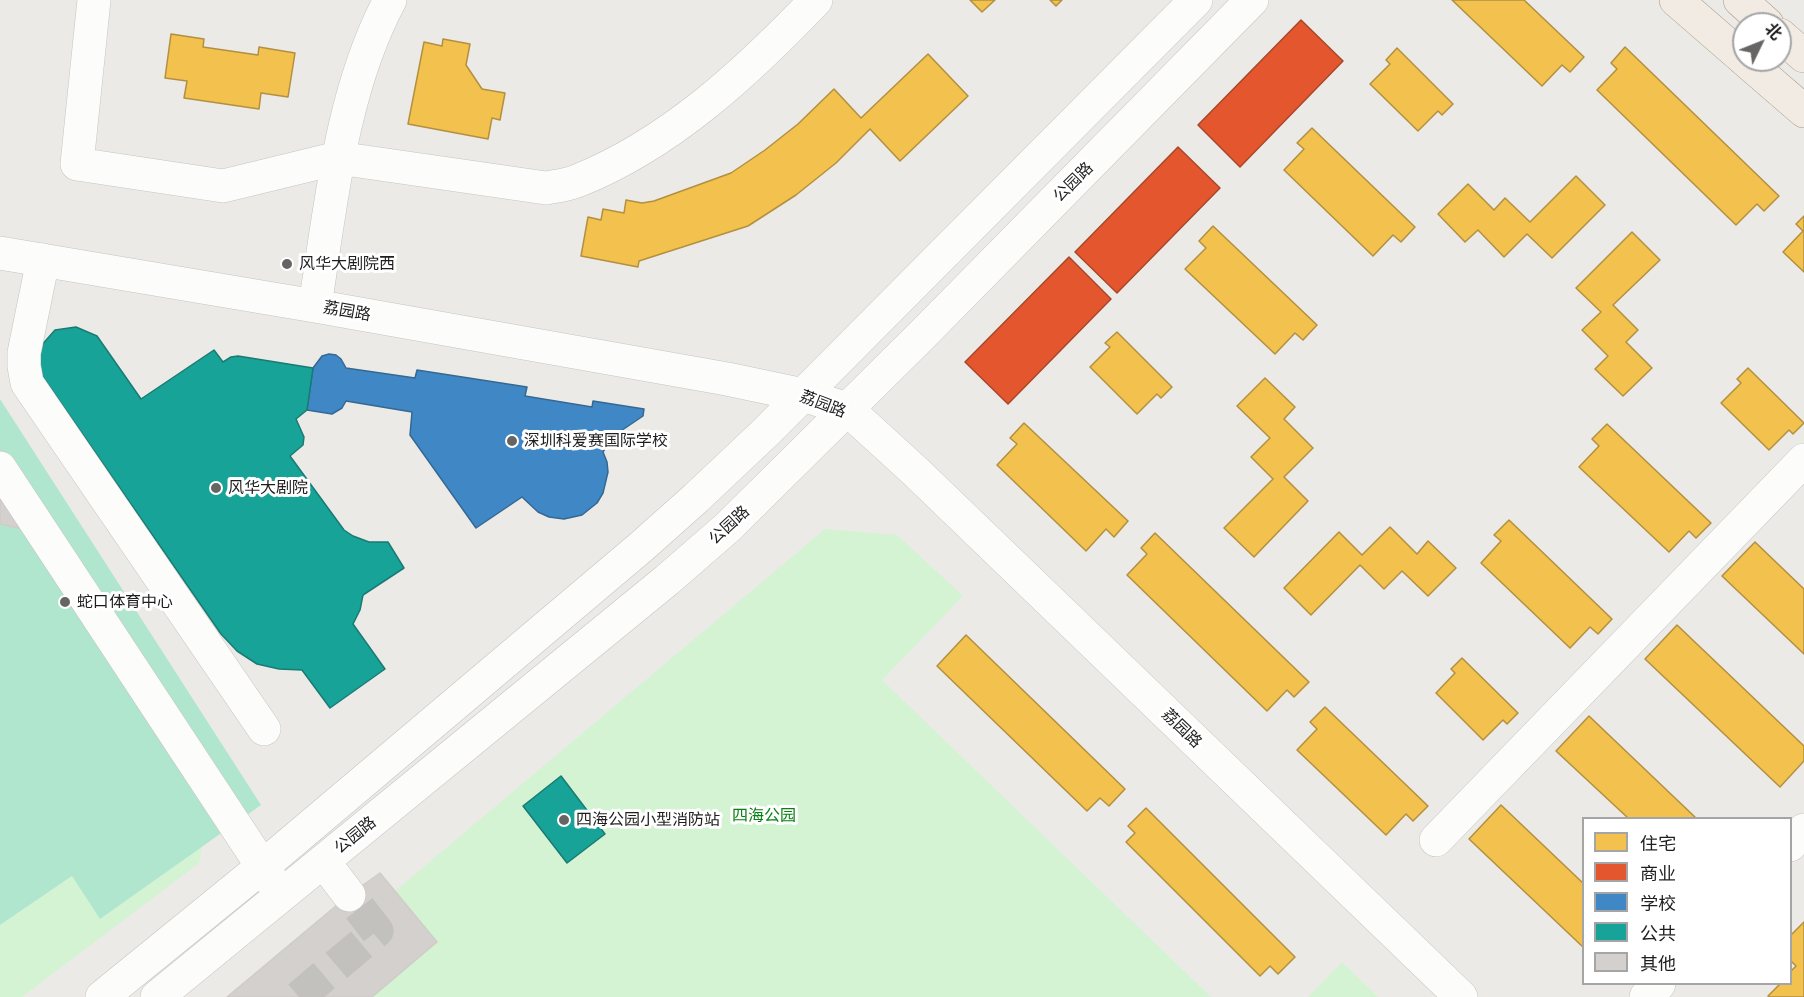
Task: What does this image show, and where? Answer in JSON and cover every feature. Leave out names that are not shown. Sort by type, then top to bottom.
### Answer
[{"type":"main road","points":[[1676,0],[1732,48]]},
{"type":"main road","points":[[1740,0],[1754,12]]},
{"type":"main road","points":[[1792,46],[1804,56]]},
{"type":"main road","points":[[1760,72],[1804,111]]},
{"type":"street","points":[[94,0],[77,164],[223,186],[338,158],[546,188],[575,182],[617,162],[661,136],[708,102],[752,63],[816,0]]},
{"type":"street","points":[[315,306],[344,129],[355,87],[390,0]]},
{"type":"street","points":[[102,997],[262,867],[641,547],[712,483],[1196,0]]},
{"type":"street","name":"公园路","points":[[157,997],[728,527],[1252,0]]},
{"type":"street","name":"荔园路","points":[[0,253],[727,379],[803,394],[847,409],[925,480],[1461,997]]},
{"type":"street","points":[[43,260],[14,336],[27,383],[264,729]]},
{"type":"street","points":[[1436,840],[1804,460]]},
{"type":"street","points":[[0,468],[281,895]]},
{"type":"street","points":[[1792,843],[1804,830]]},
{"type":"street","points":[[323,861],[349,895]]},
{"type":"street","points":[[1646,997],[1658,985]]},
{"type":"green space","name":"蛇口体育中心","points":[[0,399],[261,805],[100,919],[72,876],[0,925]]},
{"type":"green space","name":"四海公园","points":[[825,529],[897,535],[963,596],[882,680],[1211,997],[269,997]]},
{"type":"green space","points":[[202,846],[199,863],[22,997],[0,997],[0,925],[72,876],[101,918]]},
{"type":"green space","points":[[1342,962],[1377,996],[1378,997],[1308,997]]},
{"type":"building: 住宅","points":[[970,0],[995,0],[982,12]]},
{"type":"building: 住宅","points":[[1050,0],[1062,0],[1056,6]]},
{"type":"building: 住宅","points":[[1452,0],[1524,0],[1584,57],[1570,72],[1562,65],[1542,86]]},
{"type":"building: 住宅","points":[[171,34],[204,39],[203,47],[258,55],[259,47],[295,53],[288,97],[261,93],[259,109],[184,98],[187,81],[165,78]]},
{"type":"building: 住宅","points":[[443,39],[470,44],[466,65],[482,89],[505,93],[500,120],[492,118],[488,139],[408,124],[424,42],[442,46]]},
{"type":"building: 住宅","points":[[1625,47],[1779,196],[1764,211],[1757,204],[1736,225],[1597,90],[1617,69],[1611,63]]},
{"type":"building: 住宅","points":[[1397,48],[1453,104],[1442,115],[1438,111],[1418,131],[1370,84],[1390,64],[1386,60]]},
{"type":"building: 住宅","points":[[928,54],[968,96],[900,161],[870,129],[836,163],[796,195],[748,226],[639,261],[638,267],[581,256],[588,217],[601,220],[603,209],[624,213],[626,200],[642,203],[654,201],[731,173],[798,124],[834,89],[861,118]]},
{"type":"building: 住宅","points":[[1312,128],[1415,227],[1401,242],[1393,235],[1373,256],[1284,170],[1304,149],[1297,143]]},
{"type":"building: 住宅","points":[[1576,176],[1605,205],[1552,258],[1527,234],[1504,257],[1478,230],[1465,242],[1438,214],[1468,184],[1494,210],[1505,198],[1530,222]]},
{"type":"building: 住宅","points":[[1804,216],[1804,272],[1783,252],[1803,231],[1796,224]]},
{"type":"building: 住宅","points":[[1213,226],[1317,325],[1303,340],[1295,333],[1275,354],[1185,269],[1206,248],[1199,241]]},
{"type":"building: 住宅","points":[[1632,232],[1660,260],[1613,305],[1638,330],[1626,342],[1652,368],[1623,396],[1595,369],[1608,356],[1582,330],[1601,312],[1576,288]]},
{"type":"building: 住宅","points":[[1117,332],[1172,387],[1161,398],[1157,394],[1137,414],[1090,367],[1110,347],[1105,343]]},
{"type":"building: 住宅","points":[[1748,368],[1804,423],[1793,434],[1789,430],[1769,450],[1721,403],[1741,383],[1737,379]]},
{"type":"building: 住宅","points":[[1265,378],[1295,407],[1284,419],[1313,448],[1284,477],[1308,501],[1254,557],[1224,528],[1273,479],[1251,457],[1270,438],[1237,406]]},
{"type":"building: 住宅","points":[[1024,423],[1128,521],[1114,537],[1106,529],[1086,551],[997,465],[1017,444],[1010,438]]},
{"type":"building: 住宅","points":[[1607,424],[1711,523],[1696,538],[1689,531],[1669,552],[1579,467],[1599,446],[1592,439]]},
{"type":"building: 住宅","points":[[1509,520],[1612,619],[1598,634],[1590,627],[1570,648],[1481,563],[1501,541],[1494,535]]},
{"type":"building: 住宅","points":[[1390,527],[1417,554],[1428,541],[1456,568],[1428,596],[1402,571],[1384,589],[1360,565],[1311,615],[1284,588],[1339,532],[1362,555]]},
{"type":"building: 住宅","points":[[1155,533],[1309,682],[1294,697],[1287,690],[1267,711],[1127,575],[1147,554],[1141,548]]},
{"type":"building: 住宅","points":[[1755,542],[1804,589],[1804,654],[1722,576]]},
{"type":"building: 住宅","points":[[1677,625],[1804,746],[1804,761],[1780,787],[1645,659]]},
{"type":"building: 住宅","points":[[966,635],[1125,789],[1109,806],[1100,798],[1087,811],[937,666]]},
{"type":"building: 住宅","points":[[1462,658],[1518,713],[1507,724],[1503,720],[1483,740],[1436,693],[1455,673],[1451,669]]},
{"type":"building: 住宅","points":[[1325,707],[1428,806],[1413,821],[1406,814],[1386,835],[1297,750],[1317,729],[1310,722]]},
{"type":"building: 住宅","points":[[1589,716],[1695,817],[1627,817],[1556,751]]},
{"type":"building: 住宅","points":[[1501,805],[1582,882],[1582,946],[1469,839]]},
{"type":"building: 住宅","points":[[1146,808],[1295,957],[1278,974],[1270,966],[1260,976],[1126,842],[1135,833],[1128,826]]},
{"type":"building: 住宅","points":[[1804,922],[1804,997],[1769,997],[1779,985],[1792,985],[1792,970],[1796,966],[1792,962],[1792,934]]},
{"type":"building: 商业","points":[[1301,20],[1343,61],[1240,167],[1198,125]]},
{"type":"building: 商业","points":[[1178,147],[1220,188],[1117,293],[1075,252]]},
{"type":"building: 商业","points":[[1069,257],[1111,299],[1008,404],[965,362]]},
{"type":"building: 学校","name":"深圳科爱赛国际学校","points":[[329,354],[341,359],[346,368],[415,378],[417,370],[527,387],[525,396],[592,407],[593,401],[644,409],[643,416],[612,437],[603,452],[608,472],[603,493],[597,503],[582,515],[564,519],[549,517],[538,512],[522,497],[476,528],[410,435],[412,412],[346,401],[342,408],[332,414],[307,410],[313,368],[322,356]]},
{"type":"building: 公共","name":"风华大剧院","points":[[76,327],[97,336],[141,399],[214,350],[223,362],[238,356],[313,368],[307,410],[296,419],[304,437],[303,445],[290,456],[344,530],[369,542],[388,542],[404,568],[363,595],[360,610],[353,624],[385,669],[330,708],[302,670],[279,669],[257,664],[237,651],[221,634],[38,370],[40,347],[55,330]]},
{"type":"building: 公共","name":"四海公园小型消防站","points":[[561,776],[605,834],[567,863],[523,806]]},
{"type":"building: 其他","points":[[0,451],[39,516],[18,528],[0,524]]},
{"type":"building: 其他","points":[[380,873],[437,942],[372,997],[227,997],[349,895]]},
{"type":"tunnel","points":[[299,997],[377,931],[349,895]]},
{"type":"place","name":"风华大剧院西","points":[[287,264]]},
{"type":"place","name":"深圳科爱赛国际学校","points":[[512,441]]},
{"type":"place","name":"风华大剧院","points":[[216,488]]},
{"type":"place","name":"蛇口体育中心","points":[[65,602]]},
{"type":"place","name":"四海公园小型消防站","points":[[564,820]]}]
